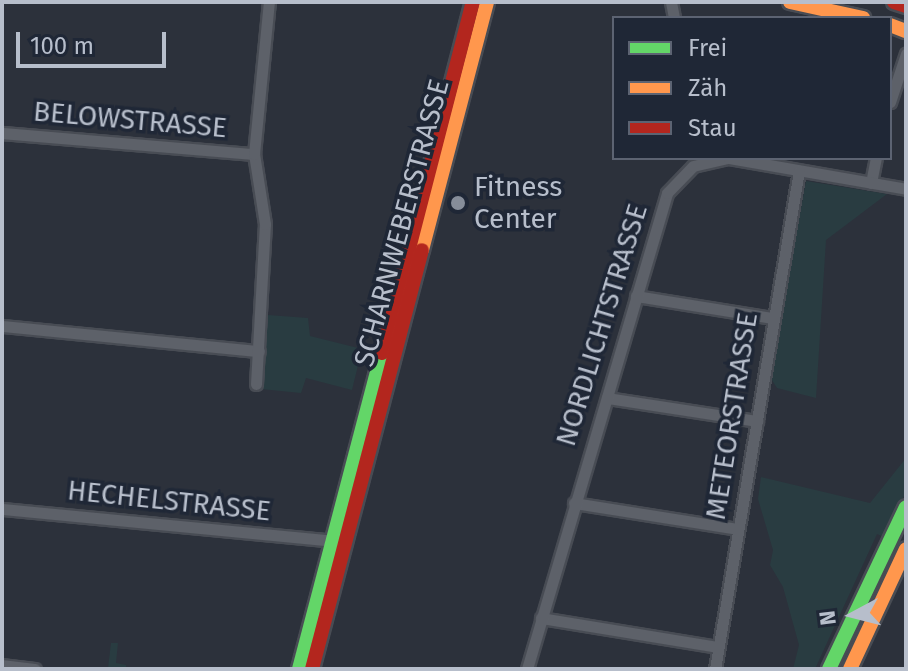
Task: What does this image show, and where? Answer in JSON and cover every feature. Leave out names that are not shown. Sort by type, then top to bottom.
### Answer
[{"type":"main road","name":"SCHARNWEBERSTRASSE","points":[[361,456],[473,2]]},
{"type":"main road","name":"SCHARNWEBERSTRASSE","points":[[299,669],[338,542],[487,2]]},
{"type":"main road","points":[[790,2],[854,16]]},
{"type":"main road","points":[[894,2],[906,6]]},
{"type":"main road","points":[[829,669],[906,507]]},
{"type":"main road","name":"SCHARNWEBERSTRASSE","points":[[312,669],[338,542]]},
{"type":"main road","points":[[850,669],[906,549]]},
{"type":"street","points":[[256,384],[265,224],[254,154],[269,2]]},
{"type":"street","points":[[901,83],[906,54]]},
{"type":"street","name":"BELOWSTRASSE","points":[[2,133],[254,154]]},
{"type":"street","name":"NORDLICHTSTRASSE","points":[[740,160],[906,189]]},
{"type":"street","points":[[871,183],[876,160]]},
{"type":"street","name":"NORDLICHTSTRASSE","points":[[527,669],[667,193],[695,162]]},
{"type":"street","name":"METEORSTRASSE","points":[[715,669],[799,171]]},
{"type":"street","points":[[636,296],[772,318]]},
{"type":"street","points":[[2,326],[259,353]]},
{"type":"street","points":[[607,398],[757,421]]},
{"type":"street","points":[[574,503],[738,529]]},
{"type":"street","name":"HECHELSTRASSE","points":[[2,509],[338,542]]},
{"type":"street","points":[[541,618],[718,647]]},
{"type":"street","points":[[2,665],[35,669]]},
{"type":"green space","points":[[806,181],[887,194],[826,240],[816,398],[777,388],[770,377]]},
{"type":"green space","points":[[268,315],[308,318],[310,336],[362,349],[352,390],[306,378],[301,393],[261,389]]},
{"type":"green space","points":[[906,458],[906,492],[884,537],[877,534],[815,669],[793,669],[799,645],[783,587],[770,565],[773,550],[758,499],[761,477],[870,503]]},
{"type":"green space","points":[[111,643],[118,643],[116,663],[126,665],[126,669],[108,668]]},
{"type":"traffic: fast","points":[[299,669],[382,353]]},
{"type":"traffic: fast","points":[[829,669],[906,507]]},
{"type":"traffic: slow","points":[[422,250],[487,2]]},
{"type":"traffic: slow","points":[[790,2],[854,16]]},
{"type":"traffic: slow","points":[[892,26],[906,31]]},
{"type":"traffic: slow","points":[[850,669],[906,549]]},
{"type":"traffic: jam","points":[[382,353],[473,2]]},
{"type":"traffic: jam","points":[[894,2],[906,6]]},
{"type":"traffic: jam","points":[[312,669],[422,250]]},
{"type":"place","name":"Fitness Center","points":[[458,203]]}]
